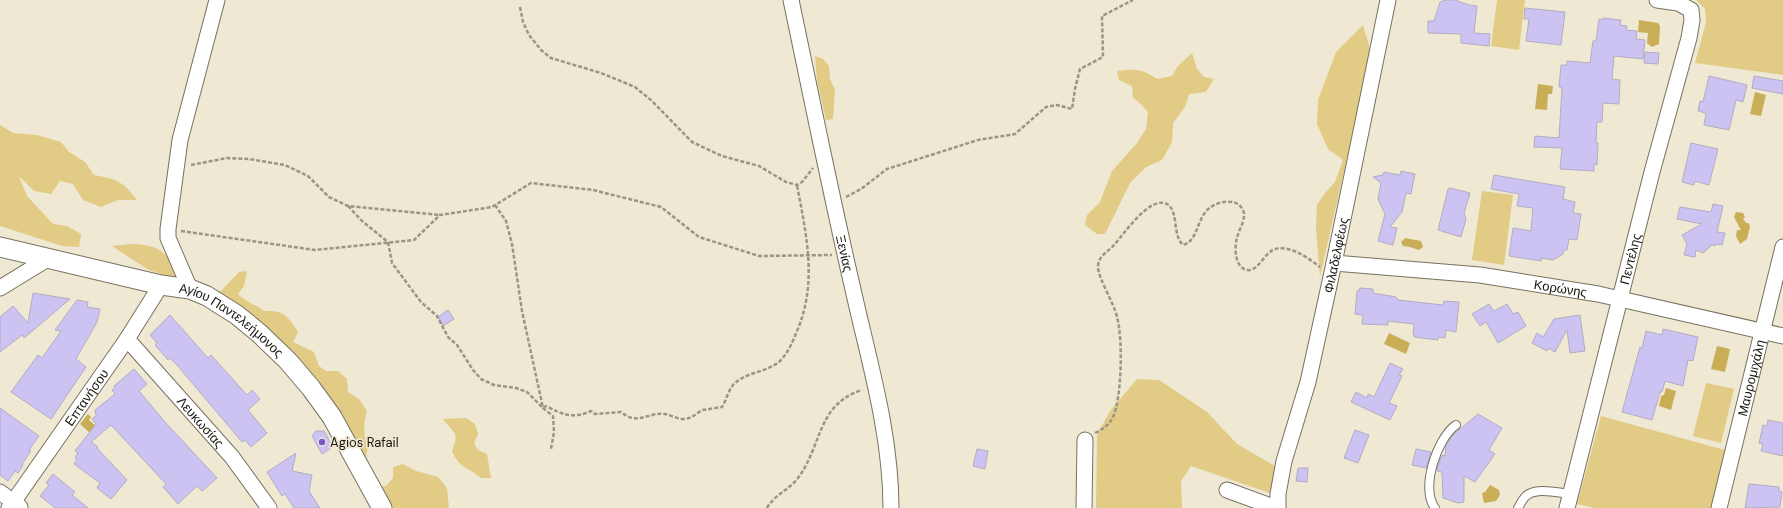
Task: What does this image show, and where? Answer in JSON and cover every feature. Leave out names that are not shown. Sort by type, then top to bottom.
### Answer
[{"type":"street","points":[[190,289],[168,238],[168,229],[180,140],[217,0]]},
{"type":"street","name":"Ξενίας","points":[[791,0],[833,203],[876,385],[887,447],[891,508]]},
{"type":"street","name":"Φιλαδελφέως","points":[[1277,508],[1284,461],[1308,382],[1331,278],[1388,0]]},
{"type":"street","name":"Πεντέλης","points":[[1569,501],[1652,172],[1690,38],[1692,20],[1691,10],[1678,3],[1657,0]]},
{"type":"street","name":"Αγίου Παντελεήμονος","points":[[0,247],[161,285],[190,289],[207,296],[237,315],[260,334],[288,361],[311,388],[332,417],[382,508]]},
{"type":"street","name":"Μαυρομιχάλη","points":[[1719,508],[1783,247]]},
{"type":"street","points":[[0,288],[49,258]]},
{"type":"street","name":"Κορώνης","points":[[1334,263],[1480,275],[1620,298],[1783,336]]},
{"type":"street","name":"Επτανήσου","points":[[15,506],[127,339],[161,285]]},
{"type":"street","name":"Λευκωσίας","points":[[127,339],[232,457],[269,508]]},
{"type":"street","points":[[1084,508],[1085,440]]},
{"type":"street","points":[[1227,490],[1277,508]]},
{"type":"street","points":[[0,492],[15,506]]},
{"type":"lane","points":[[1435,508],[1431,503],[1428,493],[1435,454],[1439,444],[1446,434],[1456,425]]},
{"type":"lane","points":[[1518,508],[1525,496],[1539,491],[1569,501]]},
{"type":"path","points":[[833,203],[861,189],[887,169],[978,140],[1015,134],[1046,107],[1056,105],[1072,109],[1080,69],[1103,57],[1102,16],[1133,0]]},
{"type":"path","points":[[520,7],[523,22],[529,35],[541,50],[551,58],[601,73],[634,87],[652,101],[692,142],[722,156],[759,166],[786,182],[797,184],[802,182],[817,164],[824,159]]},
{"type":"path","points":[[177,168],[227,158],[249,159],[286,166],[308,176],[329,197],[348,206],[388,242],[392,263],[421,302],[437,316],[448,337],[457,345],[473,370],[482,379],[494,385],[516,388],[527,392],[553,416],[554,432],[552,449]]},
{"type":"path","points":[[348,206],[440,214],[495,205],[531,182],[593,190],[662,207],[699,237],[759,256],[845,255]]},
{"type":"path","points":[[543,408],[546,406],[567,414],[579,416],[591,411],[594,414],[620,412],[628,418],[642,418],[656,414],[666,414],[684,419],[694,416],[704,410],[722,407],[733,386],[751,374],[761,372],[780,361],[790,348],[807,304],[809,280],[808,256],[805,222],[797,184]]},
{"type":"path","points":[[1085,440],[1104,428],[1113,416],[1118,395],[1121,339],[1118,318],[1111,298],[1102,282],[1098,267],[1101,257],[1147,209],[1160,203],[1167,204],[1172,210],[1178,241],[1183,245],[1188,244],[1195,235],[1199,220],[1217,203],[1228,201],[1238,203],[1243,210],[1244,218],[1236,239],[1237,261],[1242,268],[1248,270],[1254,269],[1266,255],[1275,249],[1285,249],[1295,251],[1307,258],[1331,278]]},
{"type":"path","points":[[495,205],[506,221],[512,244],[514,268],[522,312],[543,408]]},
{"type":"path","points":[[168,229],[315,250],[414,240],[440,214]]},
{"type":"path","points":[[767,508],[771,501],[797,479],[811,456],[823,423],[840,400],[858,391],[876,385]]},
{"type":"shaded area","points":[[1497,0],[1525,0],[1519,50],[1491,46]]},
{"type":"shaded area","points":[[1696,0],[1783,0],[1783,75],[1695,63],[1706,22],[1705,9]]},
{"type":"shaded area","points":[[1639,20],[1658,23],[1660,26],[1659,44],[1652,47],[1647,43],[1648,33],[1638,32]]},
{"type":"shaded area","points":[[1363,25],[1371,52],[1320,277],[1316,228],[1317,205],[1335,182],[1343,160],[1328,149],[1317,124],[1318,100],[1336,52]]},
{"type":"shaded area","points":[[1192,53],[1197,69],[1204,77],[1214,79],[1206,92],[1189,94],[1185,107],[1173,123],[1172,142],[1162,160],[1146,167],[1130,183],[1105,234],[1097,234],[1085,225],[1087,215],[1100,202],[1112,171],[1137,143],[1146,129],[1148,112],[1133,98],[1132,86],[1119,80],[1117,71],[1138,70],[1157,79],[1172,76],[1178,66]]},
{"type":"shaded area","points":[[815,56],[823,59],[829,66],[830,79],[835,90],[833,119],[826,120],[817,81]]},
{"type":"shaded area","points":[[1538,84],[1553,86],[1552,94],[1548,94],[1547,110],[1535,109]]},
{"type":"shaded area","points":[[1755,92],[1766,95],[1761,116],[1750,114]]},
{"type":"shaded area","points":[[0,125],[13,133],[37,135],[61,142],[69,152],[85,162],[94,175],[118,182],[123,185],[137,200],[118,200],[101,207],[83,200],[73,184],[60,181],[51,194],[34,191],[19,176],[27,196],[53,224],[67,226],[81,234],[79,247],[62,246],[0,226]]},
{"type":"shaded area","points":[[1482,191],[1513,195],[1504,265],[1472,260]]},
{"type":"shaded area","points":[[1736,212],[1743,213],[1745,217],[1743,219],[1750,226],[1747,239],[1740,244],[1736,236],[1737,230],[1741,230],[1734,217]]},
{"type":"shaded area","points":[[1405,238],[1421,241],[1423,247],[1419,250],[1403,246],[1401,242]]},
{"type":"shaded area","points":[[131,244],[150,246],[163,252],[172,264],[179,281],[147,269],[112,246]]},
{"type":"shaded area","points":[[247,271],[244,286],[238,294],[264,311],[271,311],[285,315],[298,332],[293,342],[314,352],[319,366],[326,371],[338,371],[347,379],[348,392],[359,399],[367,411],[364,424],[365,440],[368,447],[366,458],[210,292],[221,291],[239,272]]},
{"type":"shaded area","points":[[1389,333],[1410,343],[1406,354],[1384,344]]},
{"type":"shaded area","points":[[1717,346],[1730,349],[1725,372],[1711,369]]},
{"type":"shaded area","points":[[1137,379],[1159,380],[1207,412],[1237,444],[1277,467],[1273,494],[1191,466],[1181,481],[1182,508],[1096,508],[1097,435],[1110,411]]},
{"type":"shaded area","points":[[1706,383],[1734,389],[1721,443],[1693,436]]},
{"type":"shaded area","points":[[1666,388],[1676,391],[1671,410],[1659,406],[1661,396],[1664,395]]},
{"type":"shaded area","points":[[88,414],[91,417],[89,420],[97,427],[91,434],[80,424]]},
{"type":"shaded area","points":[[1601,416],[1725,450],[1711,508],[1595,508],[1577,504]]},
{"type":"shaded area","points":[[466,418],[475,424],[478,434],[474,443],[478,450],[487,454],[491,478],[481,478],[461,465],[452,451],[456,436],[453,430],[443,419]]},
{"type":"shaded area","points":[[403,464],[416,471],[438,477],[447,488],[449,508],[390,508],[376,487],[386,486],[393,478],[393,467]]},
{"type":"shaded area","points":[[1490,485],[1499,490],[1500,495],[1496,501],[1484,503],[1482,493],[1485,492]]},
{"type":"building","points":[[1455,0],[1477,6],[1474,33],[1490,34],[1489,46],[1461,43],[1461,34],[1428,33],[1428,21],[1434,21],[1440,2]]},
{"type":"building","points":[[1525,8],[1565,12],[1561,45],[1526,41],[1529,19],[1524,19]]},
{"type":"building","points":[[1603,18],[1621,20],[1620,25],[1627,26],[1626,30],[1637,31],[1636,39],[1645,40],[1643,59],[1614,56],[1612,79],[1620,80],[1619,104],[1603,103],[1602,122],[1597,122],[1597,165],[1594,164],[1594,171],[1560,169],[1562,148],[1534,147],[1535,136],[1559,138],[1562,88],[1559,87],[1561,65],[1567,65],[1567,61],[1590,63],[1593,41],[1596,41],[1599,19],[1603,20]]},
{"type":"building","points":[[1645,52],[1659,53],[1658,64],[1644,63]]},
{"type":"building","points":[[1709,76],[1747,85],[1743,102],[1736,100],[1729,130],[1704,125],[1706,113],[1698,111],[1700,101],[1703,102]]},
{"type":"building","points":[[1754,76],[1783,81],[1783,94],[1752,88]]},
{"type":"building","points":[[1691,143],[1718,149],[1709,185],[1695,181],[1694,185],[1682,182]]},
{"type":"building","points":[[1401,171],[1415,174],[1411,194],[1406,193],[1402,212],[1390,227],[1397,228],[1393,245],[1378,241],[1385,214],[1378,199],[1381,183],[1373,177],[1383,175],[1384,172],[1400,175]]},
{"type":"building","points":[[1494,175],[1565,187],[1563,199],[1575,202],[1573,213],[1581,214],[1577,240],[1569,239],[1567,250],[1564,250],[1563,254],[1553,260],[1541,258],[1541,261],[1509,256],[1513,228],[1531,231],[1533,208],[1517,206],[1519,194],[1491,189]]},
{"type":"building","points":[[1450,188],[1470,193],[1464,213],[1466,219],[1461,237],[1438,230],[1448,189]]},
{"type":"building","points":[[1713,204],[1723,206],[1717,232],[1725,233],[1722,245],[1712,245],[1703,253],[1696,250],[1695,257],[1684,255],[1687,244],[1682,235],[1702,224],[1677,219],[1680,207],[1711,212]]},
{"type":"building","points":[[1360,288],[1373,289],[1373,293],[1396,297],[1398,300],[1443,305],[1444,301],[1459,302],[1456,332],[1446,330],[1445,338],[1438,337],[1438,340],[1414,337],[1414,324],[1388,321],[1388,325],[1362,324],[1363,315],[1355,314],[1357,291],[1359,291]]},
{"type":"building","points":[[33,293],[70,299],[24,338],[22,335],[0,352],[0,317],[13,306],[28,323]]},
{"type":"building","points":[[77,300],[88,302],[87,307],[100,309],[97,322],[76,359],[86,367],[51,419],[11,392],[38,355],[42,358],[61,331],[55,330]]},
{"type":"building","points":[[1489,304],[1494,311],[1507,304],[1513,314],[1518,312],[1526,326],[1498,343],[1486,322],[1480,326],[1472,314]]},
{"type":"building","points":[[448,310],[454,319],[443,326],[438,317]]},
{"type":"building","points":[[170,315],[208,358],[211,355],[247,395],[252,390],[260,399],[248,410],[267,433],[251,447],[245,440],[242,442],[177,365],[170,358],[168,360],[155,345],[157,343],[150,335]]},
{"type":"building","points":[[1580,315],[1585,351],[1570,353],[1567,330],[1555,352],[1548,348],[1547,351],[1532,343],[1537,333],[1543,337],[1554,319]]},
{"type":"building","points":[[1663,329],[1698,337],[1693,361],[1688,360],[1683,386],[1665,381],[1662,392],[1660,392],[1652,420],[1622,412],[1640,347],[1642,348],[1646,331],[1662,335]]},
{"type":"building","points":[[1390,363],[1403,369],[1399,375],[1402,376],[1389,403],[1397,406],[1390,420],[1351,402],[1356,392],[1367,398],[1368,394],[1374,397]]},
{"type":"building","points":[[134,369],[147,384],[139,391],[165,422],[217,478],[202,491],[197,486],[178,504],[163,487],[166,484],[111,425],[91,442],[98,447],[97,448],[127,480],[111,499],[97,488],[100,483],[74,464],[77,460],[75,458],[78,453],[75,451],[96,424],[92,419],[96,416],[95,410],[115,394],[112,390],[115,388],[114,386]]},
{"type":"building","points":[[0,408],[39,436],[29,450],[31,451],[18,473],[15,471],[8,481],[0,475]]},
{"type":"building","points":[[1478,414],[1502,428],[1489,450],[1495,454],[1475,482],[1464,476],[1464,502],[1458,503],[1443,498],[1442,472],[1437,471],[1438,466],[1442,455],[1445,456],[1446,445],[1453,435]]},
{"type":"building","points":[[1768,420],[1783,423],[1783,456],[1761,451],[1763,444],[1759,443],[1763,425],[1767,426]]},
{"type":"building","points":[[1355,430],[1369,435],[1358,463],[1344,458]]},
{"type":"building","name":"Agios Rafail","points":[[316,431],[324,431],[333,447],[322,454],[312,436]]},
{"type":"building","points":[[977,449],[988,451],[985,469],[973,466]]},
{"type":"building","points":[[1416,449],[1431,452],[1426,468],[1412,465]]},
{"type":"building","points":[[296,453],[292,471],[312,475],[309,491],[320,508],[294,508],[285,494],[282,496],[267,472]]},
{"type":"building","points":[[1298,468],[1308,468],[1307,482],[1296,481]]},
{"type":"building","points":[[53,474],[75,492],[72,495],[88,508],[55,508],[40,496],[49,485],[46,483]]},
{"type":"building","points":[[1749,484],[1779,487],[1779,491],[1782,492],[1780,507],[1745,508]]},
{"type":"place","name":"Agios Rafail","points":[[322,442]]}]
